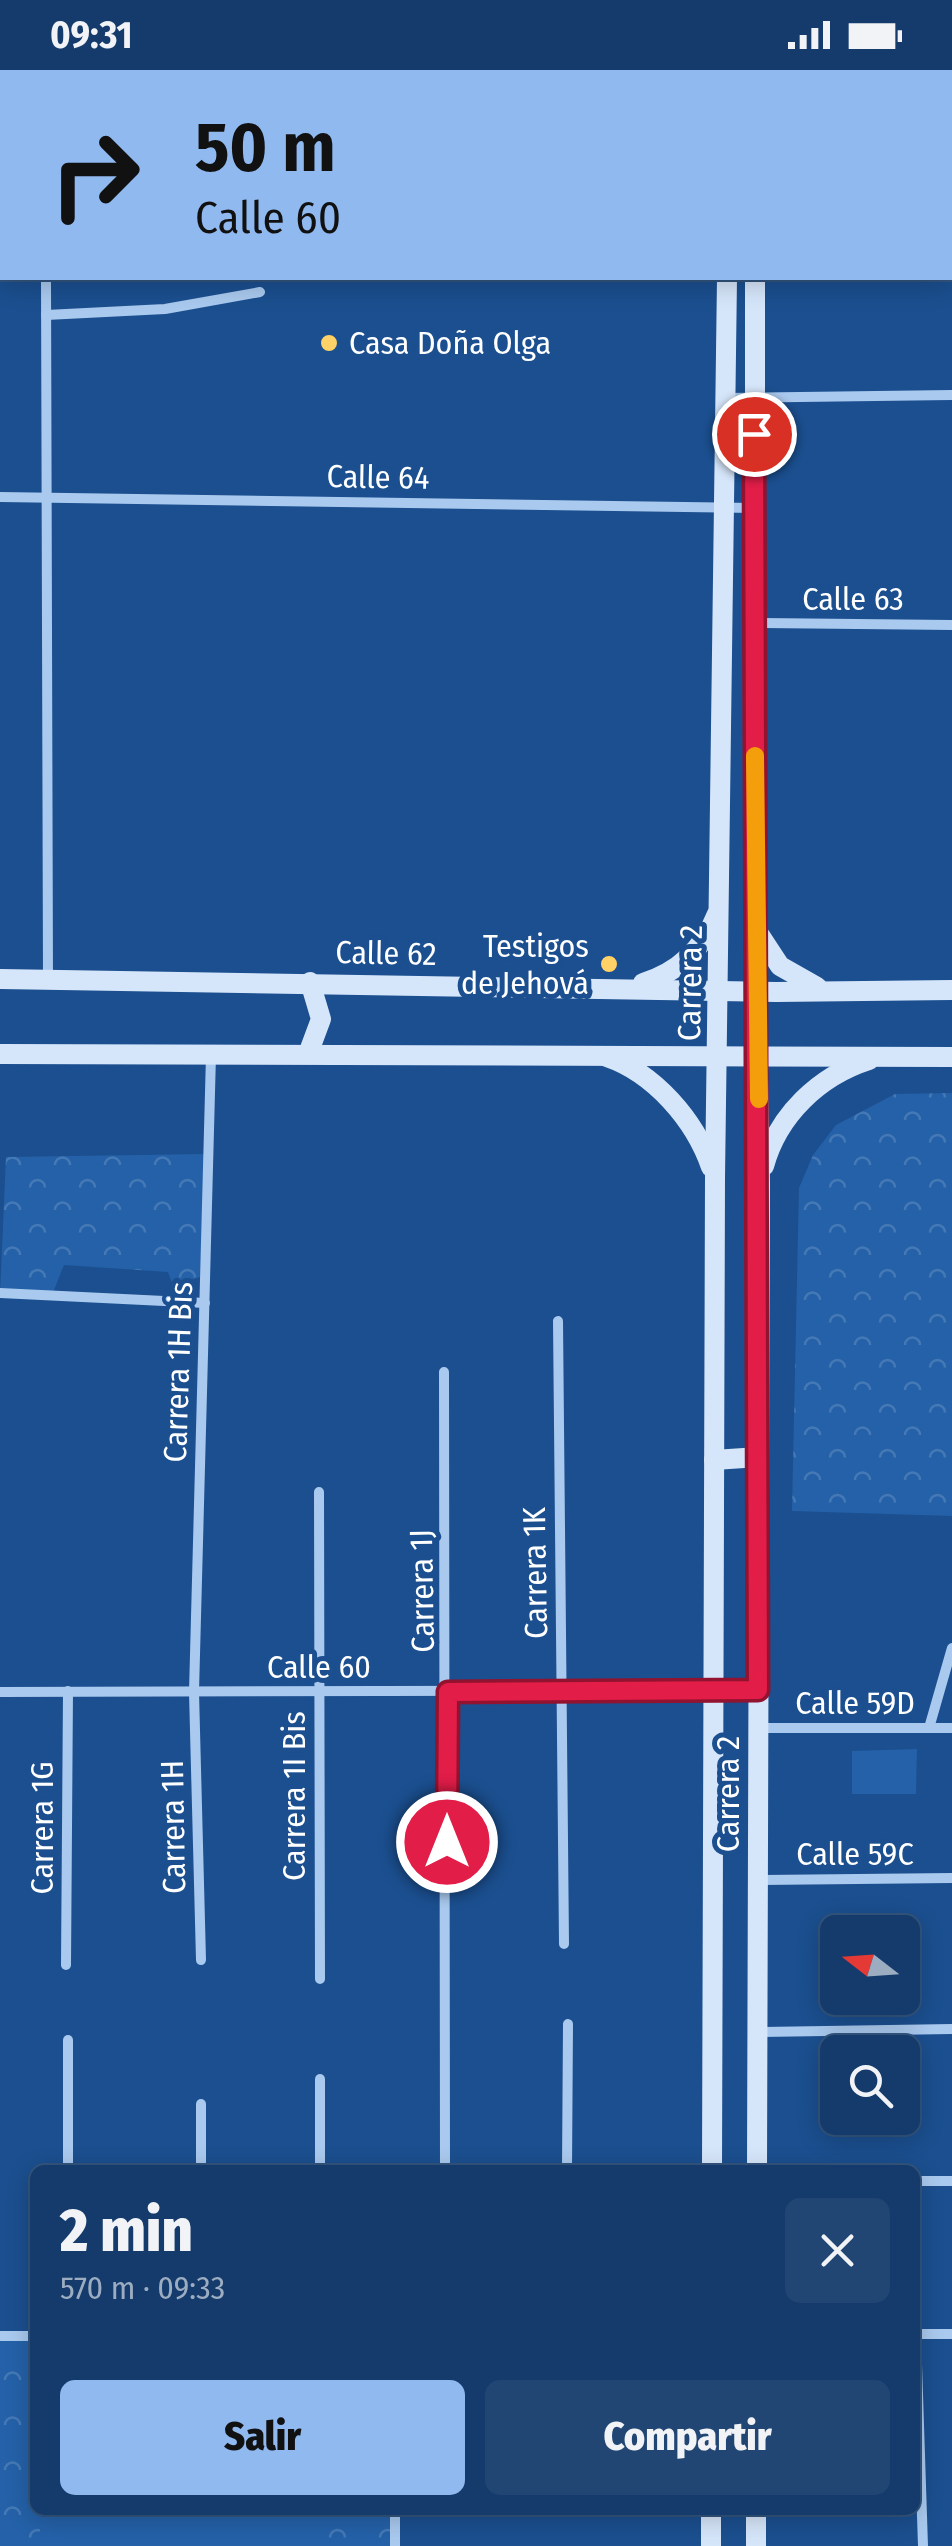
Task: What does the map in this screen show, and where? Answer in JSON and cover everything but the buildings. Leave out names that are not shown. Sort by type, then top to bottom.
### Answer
[{"type":"street","points":[[46,280],[48,980]]},
{"type":"street","name":"Carrera 2","points":[[712,2165],[715,1178],[727,280]]},
{"type":"street","name":"Carrera 2","points":[[755,280],[755,925],[760,1183],[757,2165]]},
{"type":"street","points":[[46,315],[164,308],[260,292]]},
{"type":"street","points":[[726,398],[952,395]]},
{"type":"street","name":"Calle 64","points":[[0,496],[754,508]]},
{"type":"street","name":"Calle 63","points":[[754,623],[952,624]]},
{"type":"street","points":[[620,987],[659,978],[676,968],[704,940],[721,902]]},
{"type":"street","points":[[755,925],[780,966],[800,980],[834,990]]},
{"type":"street","name":"Calle 62","points":[[0,979],[758,991],[952,990]]},
{"type":"street","points":[[308,1054],[320,1019],[310,982]]},
{"type":"street","points":[[0,1054],[952,1057]]},
{"type":"street","name":"Carrera 1H Bis","points":[[194,1692],[212,1054]]},
{"type":"street","points":[[600,1055],[638,1073],[671,1102],[697,1138],[715,1178]]},
{"type":"street","points":[[760,1183],[777,1134],[800,1102],[830,1077],[879,1057]]},
{"type":"street","points":[[0,1293],[205,1304]]},
{"type":"street","name":"Carrera 1K","points":[[558,1321],[564,1944]]},
{"type":"street","name":"Carrera 1J","points":[[444,1372],[448,1692],[445,2165]]},
{"type":"street","points":[[714,1460],[759,1457]]},
{"type":"street","name":"Carrera 1I Bis","points":[[320,1492],[320,1979]]},
{"type":"street","points":[[929,1728],[952,1648]]},
{"type":"street","name":"Calle 60","points":[[0,1692],[758,1690]]},
{"type":"street","name":"Carrera 1G","points":[[66,1965],[68,1691]]},
{"type":"street","name":"Carrera 1H","points":[[194,1692],[201,1960]]},
{"type":"street","name":"Calle 59D","points":[[758,1728],[952,1728]]},
{"type":"street","name":"Calle 59C","points":[[758,1880],[952,1878]]},
{"type":"street","points":[[566,2165],[568,2024]]},
{"type":"street","points":[[758,2032],[952,2029]]},
{"type":"street","points":[[68,2040],[68,2165]]},
{"type":"street","points":[[320,2079],[320,2165]]},
{"type":"street","points":[[200,2165],[201,2104]]},
{"type":"street","points":[[920,2182],[952,2181]]},
{"type":"street","points":[[920,2334],[952,2334]]},
{"type":"street","points":[[0,2336],[30,2336]]},
{"type":"street","points":[[920,2455],[923,2546]]},
{"type":"street","points":[[395,2515],[395,2546]]},
{"type":"street","points":[[711,2515],[711,2546]]},
{"type":"street","points":[[756,2515],[756,2546]]},
{"type":"green space","points":[[952,1093],[952,1516],[792,1511],[799,1188],[813,1155],[836,1125],[895,1094]]},
{"type":"green space","points":[[206,1154],[200,1277],[173,1286],[168,1272],[64,1265],[52,1295],[0,1295],[6,1157]]},
{"type":"green space","points":[[917,1749],[916,1794],[852,1794],[852,1751]]},
{"type":"green space","points":[[0,2336],[30,2336],[30,2515],[395,2515],[395,2546],[0,2546]]},
{"type":"green space","points":[[40,2515],[327,2515],[327,2546],[40,2546]]},
{"type":"slow traffic","points":[[755,756],[759,1099]]},
{"type":"place","name":"Casa Doña Olga","points":[[329,343]]},
{"type":"place","name":"Testigos de Jehová","points":[[609,964]]},
{"type":"route","points":[[447,1842],[448,1692],[758,1690],[760,1183],[754,434]]}]
